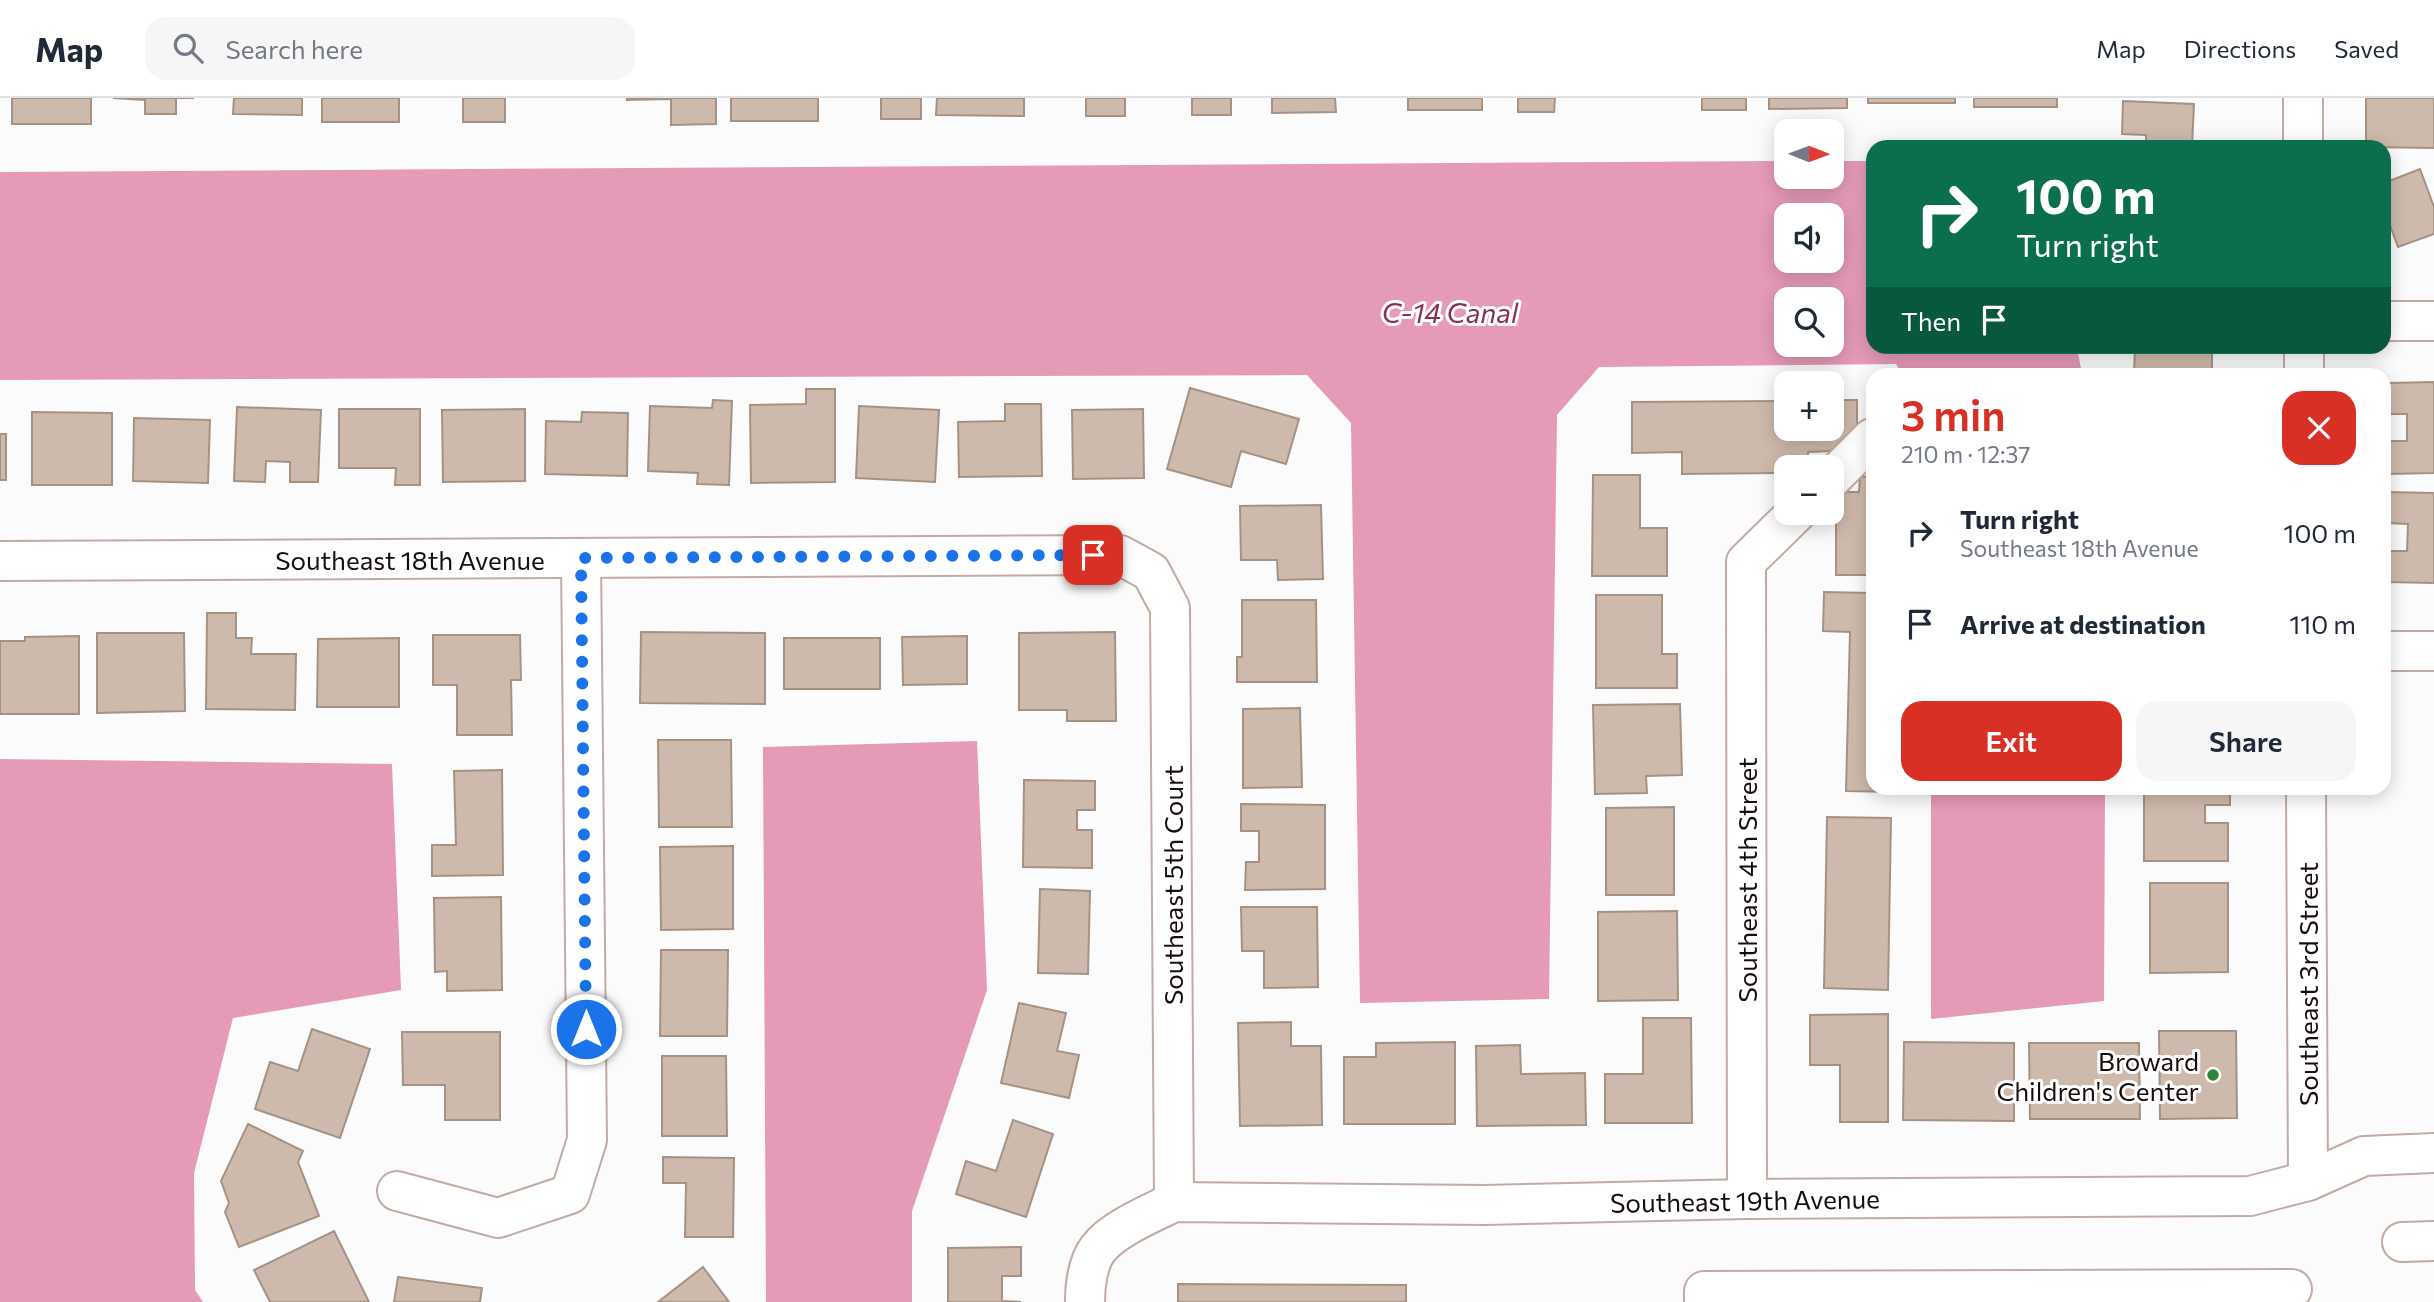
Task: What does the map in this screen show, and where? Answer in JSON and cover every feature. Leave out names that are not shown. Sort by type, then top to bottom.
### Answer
[{"type":"street","points":[[2303,98],[2303,140]]},
{"type":"street","points":[[2391,321],[2434,321]]},
{"type":"street","points":[[1844,466],[1866,444]]},
{"type":"street","name":"Southeast 4th Street","points":[[1747,1199],[1745,562],[1784,525]]},
{"type":"street","name":"Southeast 18th Avenue","points":[[0,561],[1120,555],[1151,572]]},
{"type":"street","points":[[397,1191],[498,1219],[570,1194],[587,1140],[581,558]]},
{"type":"street","name":"Southeast 5th Court","points":[[1151,572],[1170,608],[1174,1202]]},
{"type":"street","points":[[2391,651],[2434,652]]},
{"type":"street","name":"Southeast 3rd Street","points":[[2306,795],[2308,1181]]},
{"type":"street","name":"Southeast 19th Avenue","points":[[1085,1292],[1098,1249],[1131,1222],[1174,1202],[1484,1205],[1747,1199],[2250,1196],[2308,1181],[2364,1156],[2434,1153]]},
{"type":"street","points":[[1704,1302],[1704,1291],[2292,1289]]},
{"type":"water","name":"C-14 Canal","points":[[1774,161],[1774,189],[1844,189],[1844,161],[1866,161],[1866,354],[2078,354],[2081,368],[1898,368],[1896,364],[1599,367],[1557,415],[1549,999],[1360,1003],[1351,423],[1307,375],[0,380],[0,172]]},
{"type":"water","points":[[977,741],[987,990],[912,1211],[912,1302],[766,1302],[763,747]]},
{"type":"water","points":[[0,759],[392,764],[401,990],[233,1018],[194,1173],[195,1290],[203,1302],[0,1302]]},
{"type":"water","points":[[1931,795],[2105,795],[2104,1001],[1931,1019]]},
{"type":"building","points":[[12,98],[91,98],[91,124],[12,124]]},
{"type":"building","points":[[113,98],[176,98],[176,114],[145,114],[145,100]]},
{"type":"building","points":[[234,98],[302,98],[302,115],[233,114]]},
{"type":"building","points":[[322,98],[399,98],[399,122],[322,122]]},
{"type":"building","points":[[463,98],[505,98],[505,122],[463,122]]},
{"type":"building","points":[[627,98],[716,98],[716,124],[671,125],[671,99]]},
{"type":"building","points":[[731,98],[818,98],[818,121],[731,121]]},
{"type":"building","points":[[881,98],[921,98],[921,119],[881,119]]},
{"type":"building","points":[[937,98],[1024,98],[1024,116],[936,115]]},
{"type":"building","points":[[1086,98],[1125,98],[1125,116],[1086,116]]},
{"type":"building","points":[[1192,98],[1231,98],[1231,115],[1192,115]]},
{"type":"building","points":[[1272,98],[1335,98],[1336,112],[1272,113]]},
{"type":"building","points":[[1408,98],[1482,98],[1482,110],[1408,110]]},
{"type":"building","points":[[1518,98],[1555,98],[1554,112],[1518,112]]},
{"type":"building","points":[[1702,98],[1746,98],[1746,110],[1702,110]]},
{"type":"building","points":[[1769,98],[1847,98],[1847,108],[1769,109]]},
{"type":"building","points":[[1868,98],[1955,98],[1955,103],[1868,103]]},
{"type":"building","points":[[1974,98],[2057,98],[2057,107],[1974,107]]},
{"type":"building","points":[[2366,98],[2434,98],[2434,148],[2391,147],[2391,140],[2366,140]]},
{"type":"building","points":[[2123,101],[2194,104],[2192,140],[2146,140],[2146,135],[2122,134]]},
{"type":"building","points":[[2420,169],[2434,207],[2434,234],[2398,247],[2391,228],[2391,180]]},
{"type":"building","points":[[2135,354],[2212,354],[2212,368],[2134,368]]},
{"type":"building","points":[[2434,382],[2434,473],[2391,474],[2391,441],[2407,441],[2407,414],[2391,414],[2391,383]]},
{"type":"building","points":[[1190,388],[1299,419],[1286,464],[1241,451],[1231,487],[1167,469]]},
{"type":"building","points":[[806,389],[835,389],[835,482],[751,483],[750,405],[806,404]]},
{"type":"building","points":[[713,400],[732,401],[729,485],[697,484],[698,473],[648,471],[650,406],[712,408]]},
{"type":"building","points":[[1844,400],[1857,400],[1857,450],[1774,455],[1774,473],[1682,474],[1682,452],[1632,453],[1632,402],[1774,401],[1774,441],[1844,441]]},
{"type":"building","points":[[1005,404],[1041,404],[1042,476],[959,477],[958,422],[1005,421]]},
{"type":"building","points":[[859,406],[939,410],[935,482],[856,478]]},
{"type":"building","points":[[237,407],[321,410],[318,482],[290,482],[290,462],[266,461],[265,482],[234,481]]},
{"type":"building","points":[[339,409],[420,409],[420,485],[395,485],[396,468],[339,468]]},
{"type":"building","points":[[525,409],[525,481],[443,482],[442,410]]},
{"type":"building","points":[[1143,409],[1144,478],[1073,479],[1072,410]]},
{"type":"building","points":[[32,412],[112,413],[112,485],[32,485]]},
{"type":"building","points":[[582,412],[628,413],[627,476],[545,474],[546,421],[581,422]]},
{"type":"building","points":[[134,418],[210,420],[208,483],[133,481]]},
{"type":"building","points":[[0,434],[6,434],[6,480],[0,480]]},
{"type":"building","points":[[1593,475],[1640,475],[1640,528],[1667,528],[1667,576],[1592,576]]},
{"type":"building","points":[[1866,476],[1866,575],[1836,575],[1836,525],[1844,525],[1844,492],[1859,492],[1860,477]]},
{"type":"building","points":[[2391,492],[2434,493],[2434,583],[2391,582],[2391,551],[2407,551],[2408,524],[2391,523]]},
{"type":"building","points":[[1321,505],[1323,579],[1278,580],[1277,560],[1241,560],[1240,506]]},
{"type":"building","points":[[1824,592],[1866,593],[1866,791],[1846,791],[1850,632],[1823,631]]},
{"type":"building","points":[[1596,595],[1662,595],[1662,654],[1677,654],[1677,688],[1596,688]]},
{"type":"building","points":[[1242,600],[1316,600],[1317,682],[1237,682],[1237,657],[1242,657]]},
{"type":"building","points":[[207,613],[236,613],[236,638],[252,638],[251,654],[296,654],[295,710],[206,709]]},
{"type":"building","points":[[641,632],[765,633],[765,704],[640,703]]},
{"type":"building","points":[[1115,632],[1116,721],[1067,721],[1067,710],[1019,710],[1019,633]]},
{"type":"building","points":[[97,633],[184,633],[185,711],[97,713]]},
{"type":"building","points":[[433,635],[520,635],[521,680],[511,680],[512,735],[457,735],[457,685],[433,685]]},
{"type":"building","points":[[79,636],[79,714],[0,714],[0,641],[25,641],[25,637]]},
{"type":"building","points":[[967,636],[967,684],[903,685],[902,637]]},
{"type":"building","points":[[399,638],[399,707],[317,707],[318,639]]},
{"type":"building","points":[[784,638],[880,638],[880,689],[784,689]]},
{"type":"building","points":[[1680,704],[1682,775],[1646,776],[1647,793],[1595,794],[1593,705]]},
{"type":"building","points":[[1300,708],[1302,787],[1243,788],[1243,709]]},
{"type":"building","points":[[658,740],[731,740],[732,827],[659,827]]},
{"type":"building","points":[[502,770],[503,875],[432,876],[432,845],[456,845],[454,771]]},
{"type":"building","points":[[1024,780],[1095,781],[1095,810],[1077,810],[1077,830],[1092,830],[1092,868],[1023,867]]},
{"type":"building","points":[[2144,795],[2230,795],[2230,805],[2205,805],[2205,823],[2228,823],[2228,861],[2144,861]]},
{"type":"building","points":[[1241,804],[1325,805],[1325,889],[1245,890],[1246,862],[1259,862],[1259,831],[1241,831]]},
{"type":"building","points":[[1674,807],[1674,895],[1606,895],[1606,808]]},
{"type":"building","points":[[1827,817],[1891,818],[1888,990],[1824,988]]},
{"type":"building","points":[[733,846],[733,929],[661,930],[660,847]]},
{"type":"building","points":[[2150,883],[2228,883],[2228,972],[2150,973]]},
{"type":"building","points":[[1040,889],[1090,891],[1088,974],[1038,973]]},
{"type":"building","points":[[501,897],[502,990],[447,991],[447,971],[435,972],[434,898]]},
{"type":"building","points":[[1241,907],[1317,907],[1318,987],[1264,988],[1264,951],[1242,951]]},
{"type":"building","points":[[1677,911],[1678,1000],[1598,1001],[1598,912]]},
{"type":"building","points":[[661,950],[728,950],[727,1036],[660,1036]]},
{"type":"building","points":[[1019,1003],[1066,1013],[1057,1051],[1079,1055],[1069,1098],[1001,1083]]},
{"type":"building","points":[[1888,1014],[1888,1122],[1840,1122],[1840,1065],[1810,1065],[1810,1015]]},
{"type":"building","points":[[1643,1018],[1691,1018],[1692,1123],[1605,1123],[1605,1074],[1643,1074]]},
{"type":"building","points":[[1291,1022],[1291,1046],[1321,1046],[1322,1125],[1240,1126],[1238,1023]]},
{"type":"building","points":[[312,1029],[370,1049],[340,1138],[255,1109],[270,1062],[298,1071]]},
{"type":"building","points":[[2159,1031],[2236,1031],[2237,1118],[2160,1119]]},
{"type":"building","points":[[402,1032],[500,1032],[500,1120],[445,1120],[445,1085],[403,1085]]},
{"type":"building","points":[[1455,1042],[1455,1124],[1344,1124],[1344,1057],[1376,1057],[1376,1043]]},
{"type":"building","points":[[1904,1042],[2014,1043],[2014,1121],[1903,1120]]},
{"type":"building","points":[[2029,1043],[2139,1043],[2140,1119],[2030,1119]]},
{"type":"building","points":[[1520,1045],[1521,1074],[1585,1073],[1586,1125],[1477,1126],[1476,1046]]},
{"type":"building","points":[[662,1056],[726,1056],[727,1136],[662,1136]]},
{"type":"building","points":[[1013,1120],[1053,1134],[1026,1217],[956,1194],[966,1161],[996,1171]]},
{"type":"building","points":[[248,1124],[303,1151],[298,1162],[319,1216],[239,1247],[225,1212],[229,1203],[221,1181]]},
{"type":"building","points":[[663,1157],[734,1158],[733,1237],[685,1237],[686,1183],[663,1183]]},
{"type":"building","points":[[334,1231],[369,1302],[270,1302],[254,1270]]},
{"type":"building","points":[[1021,1247],[1021,1276],[1002,1276],[1002,1301],[1021,1302],[948,1302],[948,1248]]},
{"type":"building","points":[[703,1267],[729,1302],[658,1302]]},
{"type":"building","points":[[398,1277],[482,1288],[480,1302],[394,1302]]},
{"type":"building","points":[[1178,1284],[1406,1285],[1406,1302],[1178,1302]]},
{"type":"place","name":"Broward Children's Center","points":[[2213,1075]]},
{"type":"route","points":[[586,1029],[581,558],[1093,555]]}]
